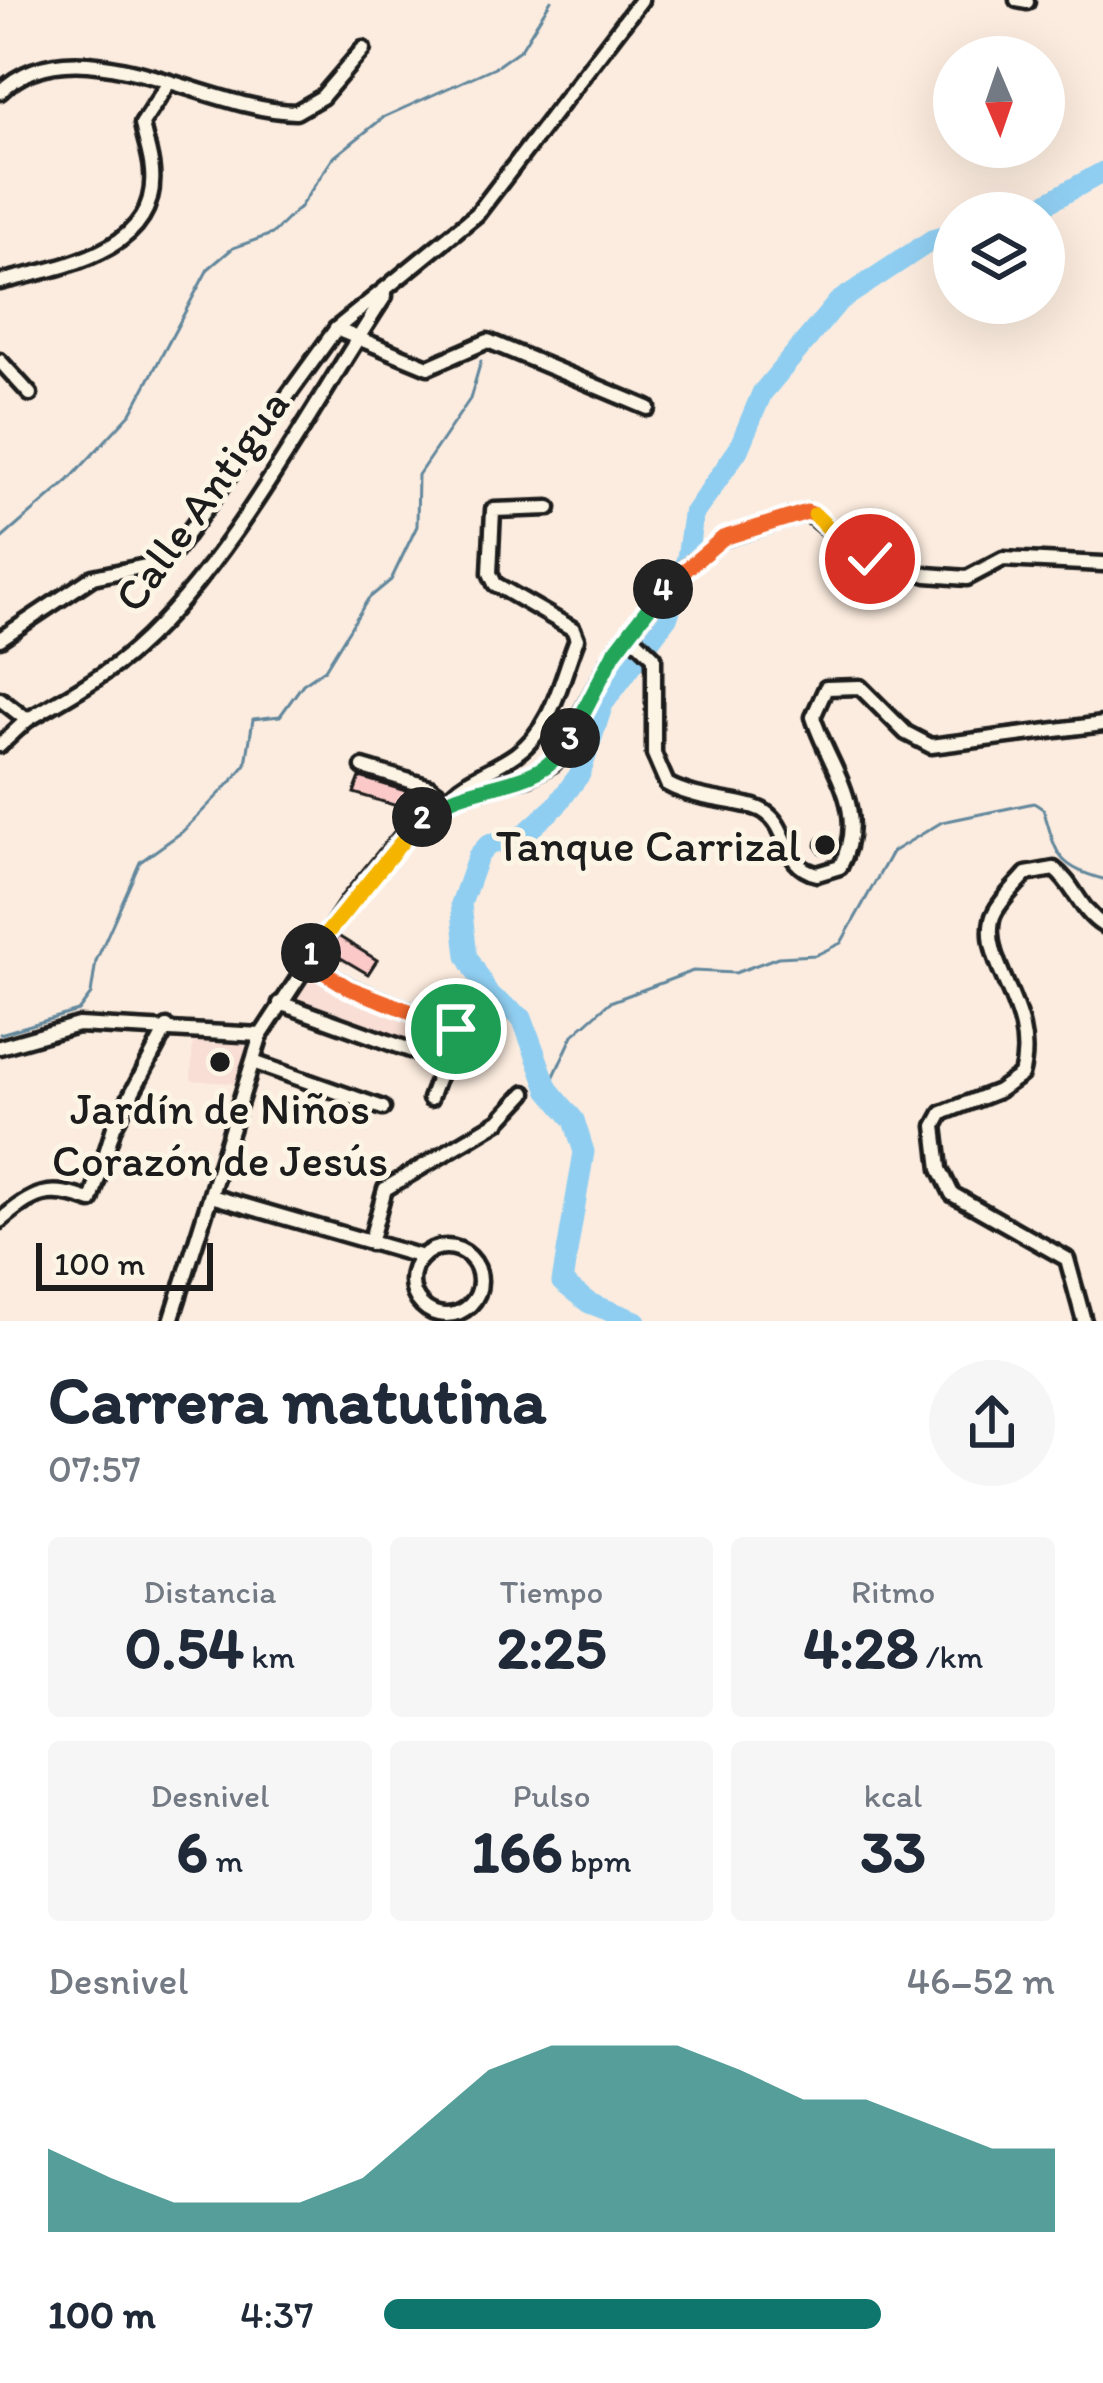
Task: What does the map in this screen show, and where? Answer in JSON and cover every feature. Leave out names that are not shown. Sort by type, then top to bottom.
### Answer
[{"type":"street","points":[[0,639],[92,577],[160,563],[172,555],[336,328],[477,214],[641,0]]},
{"type":"street","points":[[0,92],[18,75],[60,61],[87,62],[296,112],[322,97],[363,49]]},
{"type":"street","points":[[0,282],[106,250],[137,224],[152,187],[142,124],[168,83]]},
{"type":"street","name":"Calle Antigua","points":[[0,745],[27,720],[88,684],[148,636],[290,447],[394,283]]},
{"type":"street","points":[[336,328],[355,341],[438,367],[488,341],[648,408]]},
{"type":"street","points":[[0,361],[31,394]]},
{"type":"street","points":[[171,1321],[261,1036],[306,961],[406,830],[469,777],[530,742],[551,710],[578,639],[573,629],[495,584],[490,574],[493,510],[549,508]]},
{"type":"street","points":[[363,766],[448,796],[529,777],[554,764],[629,632],[673,578],[723,538],[807,512],[851,550],[928,575],[968,578],[1004,559],[1103,564]]},
{"type":"street","points":[[629,632],[654,657],[654,754],[667,784],[705,801],[761,809],[777,826],[795,865],[817,874],[840,867],[850,836],[849,790],[812,710],[826,688],[860,688],[906,734],[931,746],[1103,724]]},
{"type":"street","points":[[0,700],[27,720]]},
{"type":"street","points":[[1084,1321],[1067,1259],[952,1194],[940,1168],[935,1126],[942,1113],[998,1091],[1021,1075],[1024,1026],[993,943],[992,919],[1026,874],[1054,869],[1066,878],[1088,916],[1103,925]]},
{"type":"street","points":[[306,961],[349,988],[456,1029],[430,1099]]},
{"type":"street","points":[[280,1003],[413,1051]]},
{"type":"street","points":[[0,1046],[78,1025],[261,1036]]},
{"type":"street","points":[[0,1221],[37,1191],[66,1191],[92,1201],[114,1126],[167,1027]]},
{"type":"street","points":[[253,1062],[383,1108]]},
{"type":"street","points":[[370,1243],[385,1189],[499,1121],[525,1093]]},
{"type":"street","points":[[212,1196],[422,1257]]},
{"type":"street","points":[[445,1244],[474,1258],[478,1274],[467,1310],[436,1316],[416,1303],[422,1257],[429,1247],[445,1244]]},
{"type":"shaded area","points":[[310,967],[451,1031],[442,1058],[292,1001]]},
{"type":"shaded area","name":"Jardín de Niños Corazón de Jesús","points":[[193,1038],[251,1043],[244,1084],[191,1080]]},
{"type":"building","points":[[360,777],[409,792],[406,804],[400,807],[354,793]]},
{"type":"building","name":"Tanque Carrizal","points":[[825,836],[834,845],[825,854],[816,845]]},
{"type":"building","points":[[338,936],[377,960],[368,974],[329,951]]},
{"type":"waterway","points":[[0,540],[68,481],[131,413],[208,269],[233,248],[272,234],[300,207],[333,158],[384,117],[497,66],[521,49],[551,0]]},
{"type":"waterway","points":[[1065,193],[1103,172]]},
{"type":"waterway","points":[[636,1321],[589,1303],[562,1282],[584,1152],[574,1120],[548,1089],[522,1018],[489,995],[467,956],[461,904],[478,856],[489,844],[520,838],[556,806],[580,774],[603,704],[668,616],[687,558],[693,515],[738,450],[762,393],[838,302],[933,240]]},
{"type":"waterway","points":[[0,1034],[78,1011],[91,994],[96,961],[140,862],[182,832],[232,781],[246,764],[253,719],[280,716],[303,684],[325,669],[368,599],[391,580],[417,526],[418,475],[470,399],[481,361]]},
{"type":"waterway","points":[[548,1089],[573,1035],[610,1002],[693,971],[735,973],[778,957],[816,955],[841,943],[892,852],[942,822],[1034,803],[1043,809],[1055,846],[1066,862],[1103,879]]},
{"type":"place","name":"Tanque Carrizal","points":[[825,845]]},
{"type":"place","name":"Jardín de Niños Corazón de Jesús","points":[[220,1062]]},
{"type":"route","points":[[456,1029],[349,988],[306,961],[406,830],[451,795],[529,777],[554,764],[614,653],[658,594],[723,538],[807,512],[851,550],[870,559]]}]
